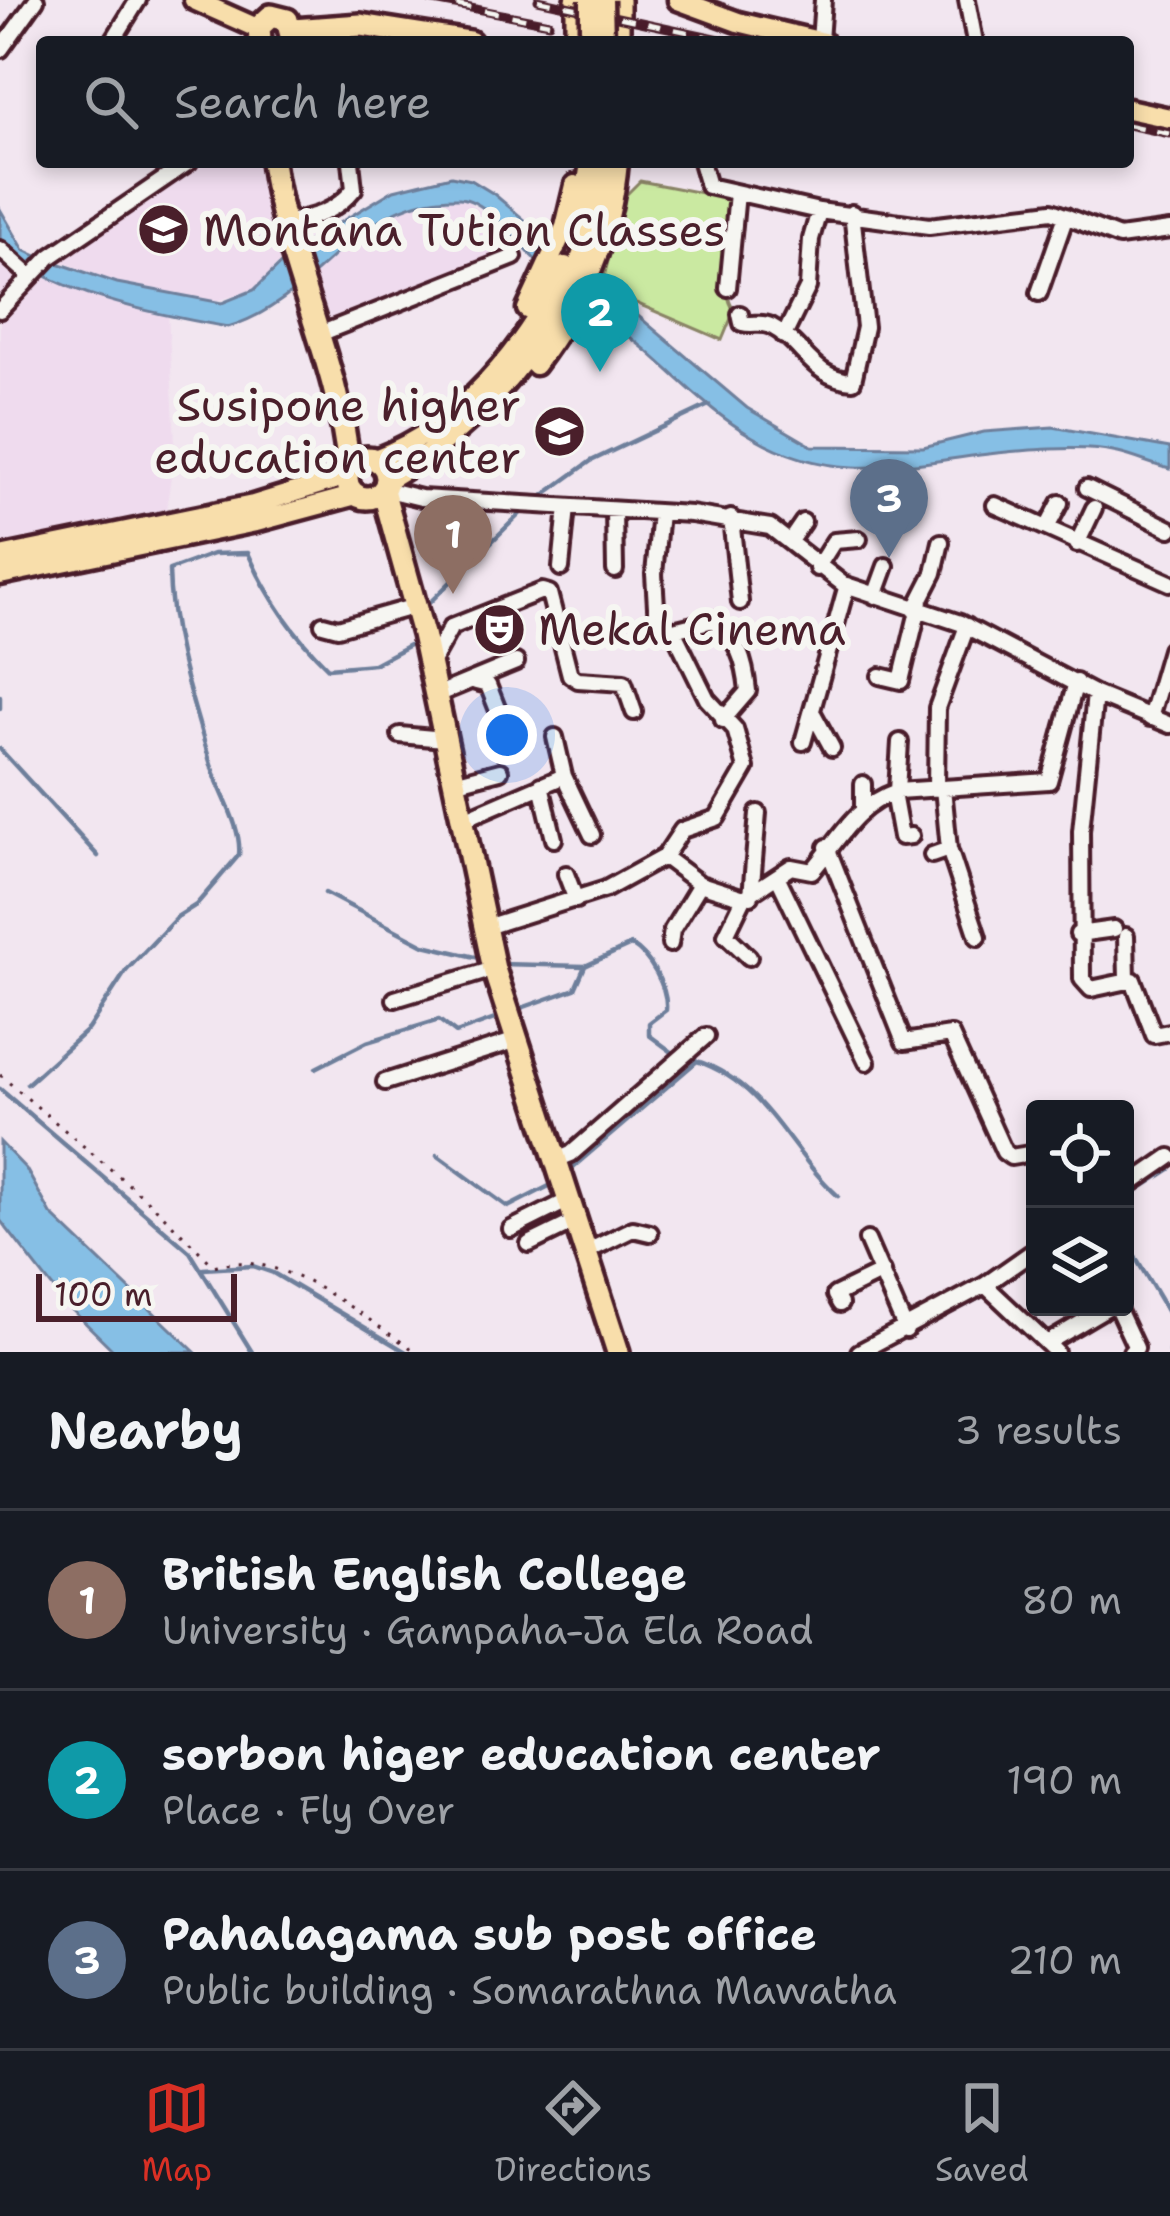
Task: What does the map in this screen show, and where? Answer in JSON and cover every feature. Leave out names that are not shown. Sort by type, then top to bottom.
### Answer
[{"type":"highway","points":[[577,0],[577,36]]},
{"type":"highway","points":[[618,0],[618,36]]},
{"type":"highway","points":[[260,35],[277,15],[292,36],[369,34]]},
{"type":"highway","points":[[273,168],[287,233],[367,485],[396,546],[417,610],[493,962],[618,1352]]},
{"type":"highway","points":[[343,409],[374,459]]},
{"type":"highway","points":[[367,485],[360,459],[374,459]]},
{"type":"main road","points":[[194,0],[260,35]]},
{"type":"main road","points":[[590,0],[590,36]]},
{"type":"main road","points":[[603,0],[604,36]]},
{"type":"main road","points":[[678,0],[738,22],[797,36]]},
{"type":"main road","points":[[1134,110],[1170,118]]},
{"type":"main road","points":[[479,388],[544,277],[559,242],[577,168]]},
{"type":"main road","points":[[374,459],[426,433],[532,337],[570,255],[589,168]]},
{"type":"main road","points":[[469,423],[532,337],[588,239],[601,168]]},
{"type":"main road","points":[[0,575],[256,522],[367,485],[469,423],[519,385],[576,306],[595,268],[617,168]]},
{"type":"main road","points":[[0,557],[367,485]]},
{"type":"street","points":[[1,50],[36,0]]},
{"type":"street","points":[[116,36],[138,0]]},
{"type":"street","points":[[822,36],[823,0]]},
{"type":"street","points":[[967,0],[973,36]]},
{"type":"street","points":[[0,310],[50,257],[180,168]]},
{"type":"street","points":[[287,233],[332,211],[346,198],[354,189],[352,168]]},
{"type":"street","points":[[703,168],[708,186],[819,211],[929,226],[1052,211],[1119,237],[1170,230]]},
{"type":"street","points":[[728,288],[727,250],[737,193]]},
{"type":"street","points":[[784,336],[808,287],[819,211]]},
{"type":"street","points":[[740,314],[742,323],[762,322],[784,336],[824,375],[847,381],[857,377],[865,327],[852,213]]},
{"type":"street","points":[[1039,293],[1066,216]]},
{"type":"street","points":[[0,249],[34,274]]},
{"type":"street","points":[[322,333],[514,257]]},
{"type":"street","points":[[367,485],[421,498],[731,518],[770,527],[817,568],[847,585],[967,626],[1095,694],[1170,725]]},
{"type":"street","points":[[1088,488],[1170,529]]},
{"type":"street","points":[[1047,528],[1060,503]]},
{"type":"street","points":[[995,505],[1170,583]]},
{"type":"street","points":[[561,568],[567,507]]},
{"type":"street","points":[[1076,544],[1094,508]]},
{"type":"street","points":[[614,510],[615,570]]},
{"type":"street","points":[[660,513],[654,574],[657,623],[673,630],[714,620],[731,635],[746,663],[748,691],[723,720]]},
{"type":"street","points":[[731,518],[740,602]]},
{"type":"street","points":[[790,541],[803,522]]},
{"type":"street","points":[[817,568],[834,541],[859,539]]},
{"type":"street","points":[[880,676],[901,681],[917,610],[934,573],[941,542]]},
{"type":"street","points":[[874,596],[886,566]]},
{"type":"street","points":[[803,742],[847,585]]},
{"type":"street","points":[[429,661],[451,627],[542,591],[549,593],[570,675],[578,680],[624,682],[634,712]]},
{"type":"street","points":[[323,624],[338,628],[417,610]]},
{"type":"street","points":[[967,626],[937,708],[939,788],[949,849],[978,937]]},
{"type":"street","points":[[486,927],[632,878],[664,857],[682,830],[717,818],[722,802],[744,779],[740,739],[698,684],[673,630]]},
{"type":"street","points":[[1150,718],[1170,650]]},
{"type":"street","points":[[436,695],[516,662]]},
{"type":"street","points":[[476,682],[488,685],[496,708]]},
{"type":"street","points":[[664,857],[700,884],[747,897],[791,867],[812,871],[827,847],[863,809],[895,792],[1049,781],[1076,682]]},
{"type":"street","points":[[1095,694],[1085,761],[1078,934],[1084,986],[1091,989],[1133,980],[1154,1035],[1170,1032]]},
{"type":"street","points":[[814,715],[832,748]]},
{"type":"street","points":[[400,735],[444,739]]},
{"type":"street","points":[[555,737],[564,776],[592,835]]},
{"type":"street","points":[[900,742],[895,792],[901,837],[911,836]]},
{"type":"street","points":[[454,783],[500,771]]},
{"type":"street","points":[[462,820],[564,776]]},
{"type":"street","points":[[863,784],[863,809]]},
{"type":"street","points":[[541,785],[554,839]]},
{"type":"street","points":[[749,957],[726,934],[747,897],[758,814]]},
{"type":"street","points":[[827,847],[904,1042],[951,1035],[1004,1152],[1011,1157],[1026,1154]]},
{"type":"street","points":[[932,855],[949,849]]},
{"type":"street","points":[[566,874],[576,900]]},
{"type":"street","points":[[778,878],[866,1062]]},
{"type":"street","points":[[670,944],[672,930],[700,884]]},
{"type":"street","points":[[1078,934],[1120,933],[1127,979]]},
{"type":"street","points":[[395,999],[493,962]]},
{"type":"street","points":[[385,1082],[511,1023]]},
{"type":"street","points":[[511,1228],[565,1187],[706,1036]]},
{"type":"street","points":[[1134,1183],[1170,1157]]},
{"type":"street","points":[[529,1244],[565,1187]]},
{"type":"street","points":[[586,1252],[633,1229],[650,1233]]},
{"type":"street","points":[[867,1240],[906,1330]]},
{"type":"street","points":[[859,1352],[985,1286],[1026,1256]]},
{"type":"street","points":[[840,1304],[836,1295],[882,1272]]},
{"type":"street","points":[[985,1286],[1052,1348],[1099,1316]]},
{"type":"street","points":[[1119,1316],[1134,1337],[1131,1352]]},
{"type":"path","points":[[0,1075],[155,1207],[214,1266],[254,1263],[294,1276],[417,1352]]},
{"type":"shaded area","name":"Montana Tution Classes","points":[[180,168],[262,168],[284,257],[255,290],[208,303],[117,283],[50,257]]},
{"type":"shaded area","points":[[463,198],[520,242],[514,257],[322,333],[306,285],[331,253],[375,220],[405,206]]},
{"type":"shaded area","name":"Montana Tution Classes","points":[[0,241],[21,261],[56,279],[168,312],[175,442],[165,523],[0,557]]},
{"type":"green space","points":[[640,181],[733,199],[725,271],[734,311],[722,340],[631,301],[604,277],[624,197]]},
{"type":"water","points":[[451,176],[471,180],[494,194],[747,408],[812,446],[923,447],[984,432],[1053,427],[1170,448],[1170,469],[1118,453],[1081,449],[1018,451],[884,467],[820,463],[787,453],[711,408],[547,272],[482,207],[459,198],[423,202],[392,214],[364,231],[287,296],[228,327],[139,309],[73,288],[19,259],[0,241],[0,209],[24,250],[37,256],[117,283],[222,303],[254,290],[296,249],[394,190]]},
{"type":"water","points":[[0,1142],[26,1169],[51,1214],[195,1352],[115,1352],[64,1302],[0,1220]]},
{"type":"waterway","points":[[537,500],[591,461],[709,405]]},
{"type":"waterway","points":[[424,608],[527,507]]},
{"type":"waterway","points":[[27,1084],[88,1029],[126,971],[177,917],[196,905],[239,855],[234,821],[211,765],[184,669],[169,570],[213,554],[248,553],[282,615],[328,668],[374,664],[415,642]]},
{"type":"waterway","points":[[0,696],[0,708]]},
{"type":"waterway","points":[[0,749],[98,856]]},
{"type":"waterway","points":[[325,893],[424,945],[484,959]]},
{"type":"waterway","points":[[500,964],[585,966],[631,945],[651,965],[664,992],[666,1010],[649,1023],[649,1035],[676,1055]]},
{"type":"waterway","points":[[513,1011],[575,989],[585,966]]},
{"type":"waterway","points":[[316,1068],[367,1042],[439,1020],[456,1033],[503,1016]]},
{"type":"waterway","points":[[687,1058],[713,1068],[754,1097],[838,1196]]},
{"type":"waterway","points":[[565,1174],[697,1061]]},
{"type":"waterway","points":[[0,1089],[190,1252],[252,1352]]},
{"type":"waterway","points":[[437,1155],[508,1207],[557,1182]]},
{"type":"waterway","points":[[1134,1192],[1170,1169]]},
{"type":"waterway","points":[[1134,1255],[1170,1316]]},
{"type":"waterway","points":[[203,1269],[253,1266],[273,1273],[406,1352]]},
{"type":"waterway","points":[[997,1287],[1026,1267]]},
{"type":"waterway","points":[[876,1352],[987,1294]]},
{"type":"waterway","points":[[1169,1352],[1170,1339]]},
{"type":"railway","points":[[429,0],[549,23]]},
{"type":"railway","points":[[538,0],[706,36]]},
{"type":"railway","points":[[1134,126],[1170,134]]},
{"type":"place","name":"Montana Tution Classes","points":[[164,230]]},
{"type":"place","name":"sorbon higer education center","points":[[600,372]]},
{"type":"place","name":"Susipone higher education center","points":[[560,431]]},
{"type":"place","name":"Pahalagama sub post office","points":[[889,558]]},
{"type":"place","name":"British English College","points":[[453,594]]},
{"type":"place","name":"Mekal Cinema","points":[[499,629]]}]
